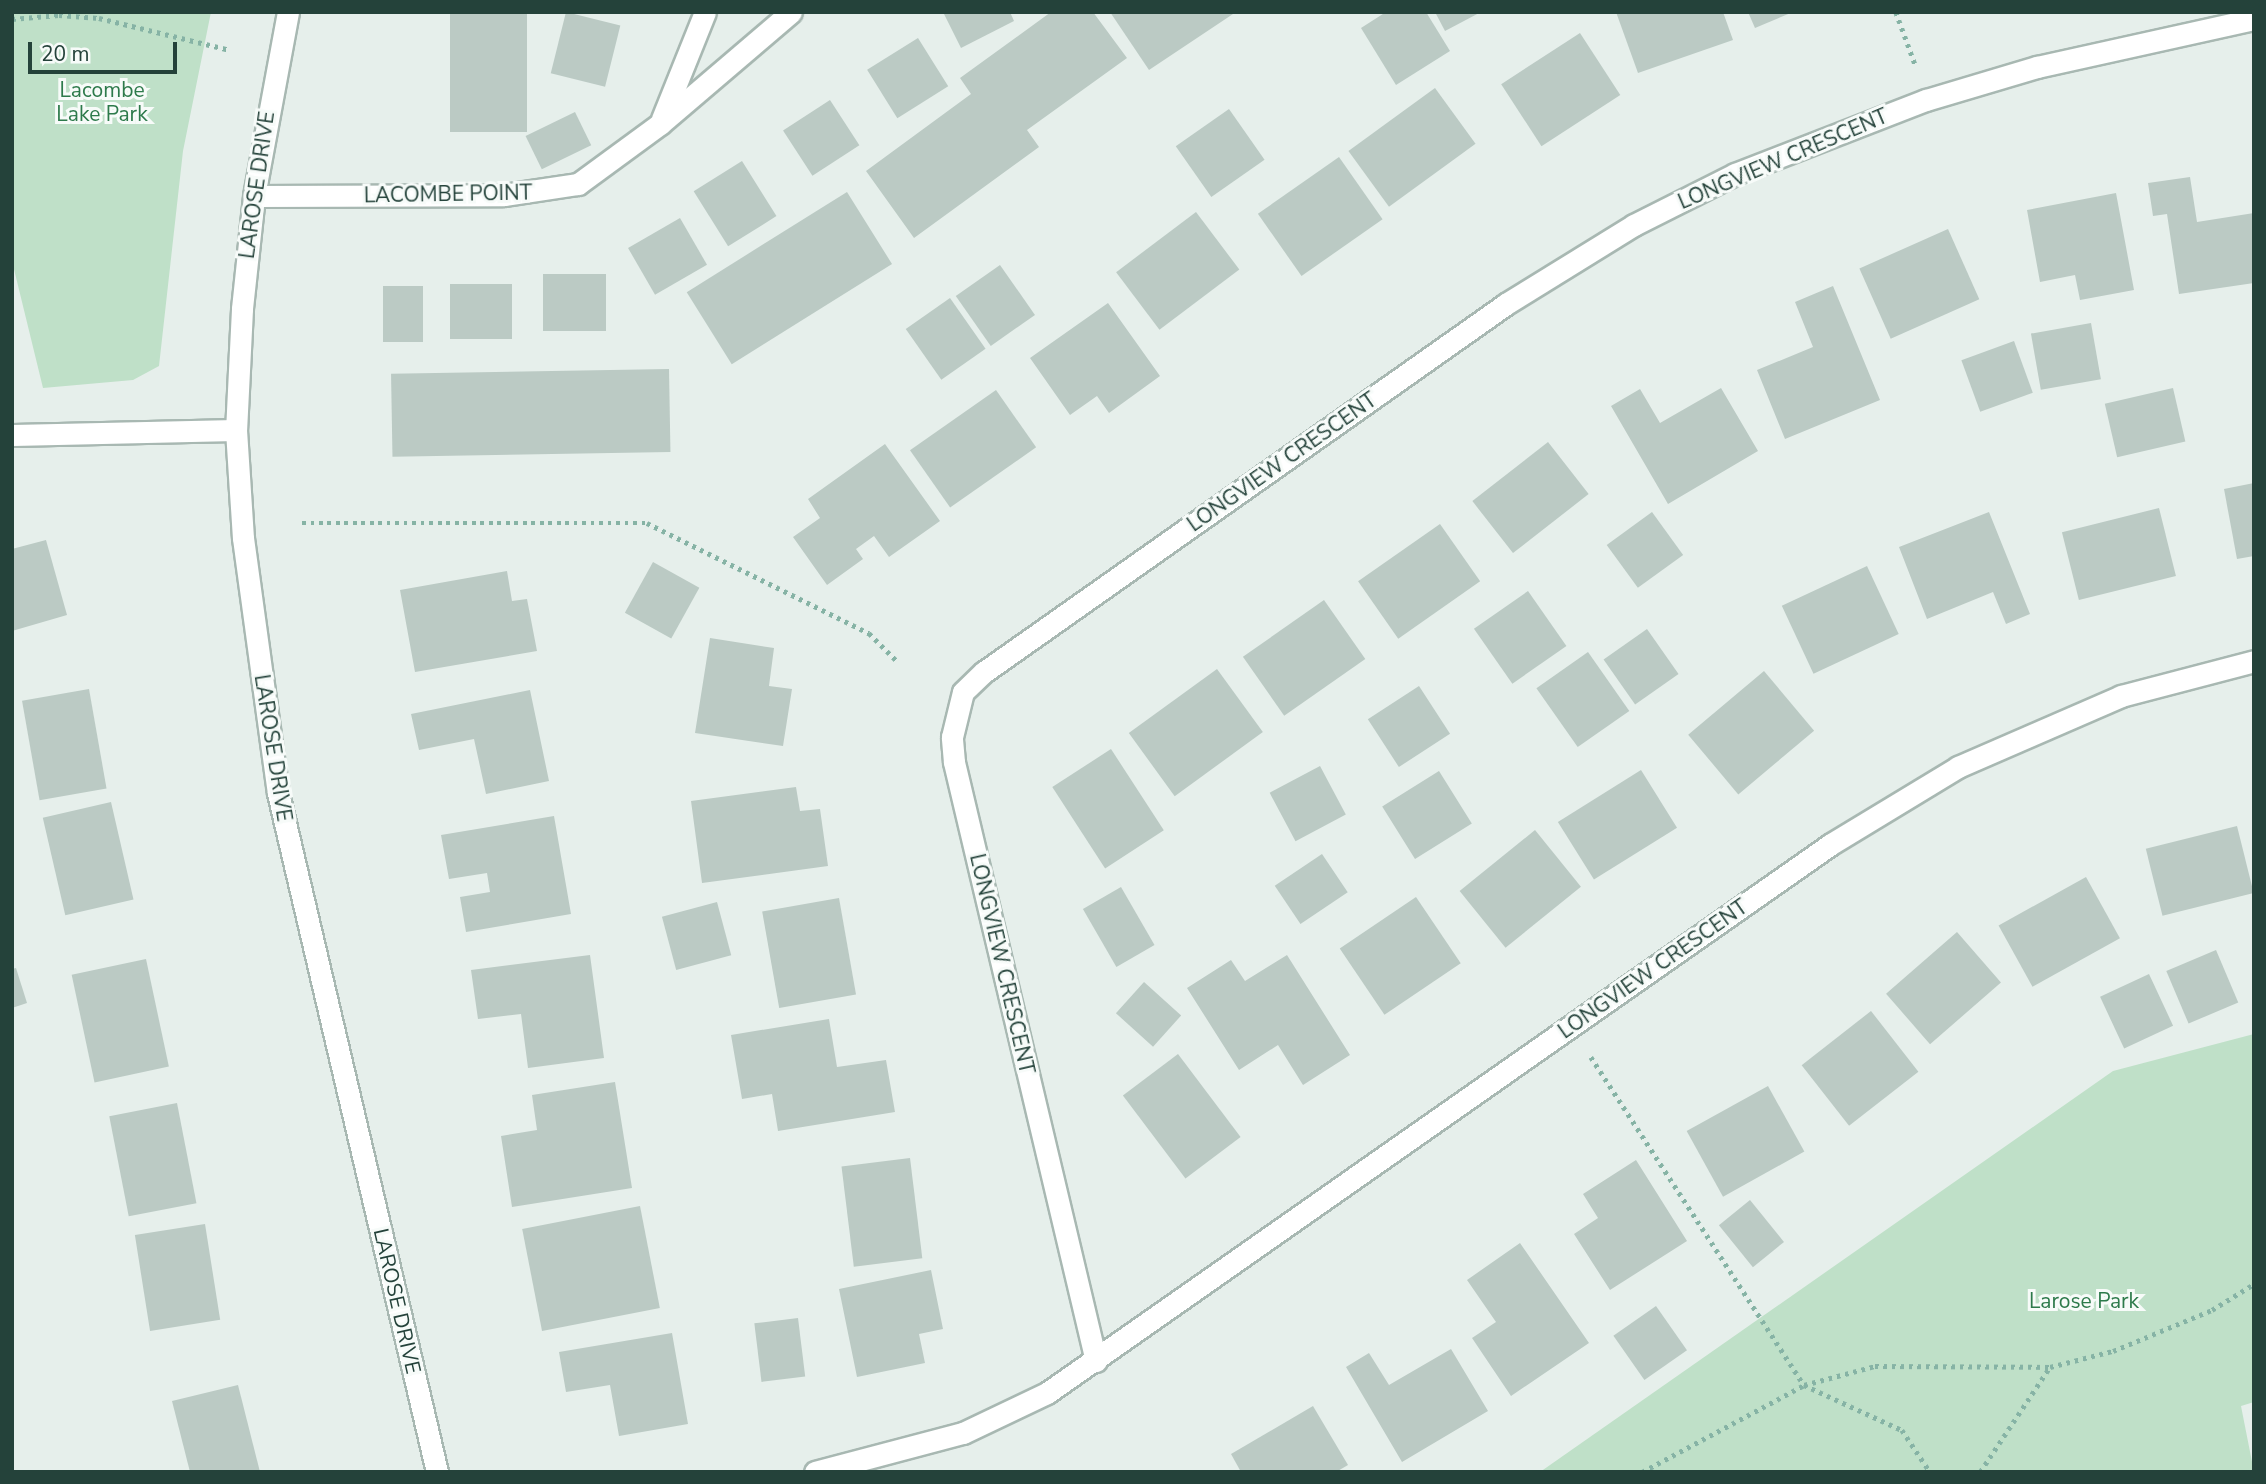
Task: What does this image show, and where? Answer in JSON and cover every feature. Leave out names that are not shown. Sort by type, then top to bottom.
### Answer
[{"type":"street","name":"LAROSE DRIVE","points":[[288,12],[254,196],[242,309],[236,430],[247,578],[278,793],[437,1472]]},
{"type":"street","points":[[660,124],[705,12]]},
{"type":"street","name":"LACOMBE POINT","points":[[254,196],[532,193],[579,184],[660,124],[791,12]]},
{"type":"street","name":"LONGVIEW CRESCENT","points":[[1096,1362],[954,762],[952,737],[963,692],[996,664],[1573,261],[1735,174],[1926,100],[2037,67],[2254,19]]},
{"type":"street","points":[[12,435],[236,430]]},
{"type":"street","name":"LONGVIEW CRESCENT","points":[[815,1472],[963,1433],[1036,1399],[1096,1362],[1831,844],[1958,767],[2121,696],[2254,661]]},
{"type":"path","points":[[1896,12],[1926,100]]},
{"type":"path","points":[[12,19],[59,15],[99,18],[230,50]]},
{"type":"path","points":[[302,523],[647,523],[869,634],[898,662]]},
{"type":"path","points":[[1570,1027],[1804,1385],[1902,1430],[1930,1472]]},
{"type":"path","points":[[1642,1472],[1804,1385],[1875,1366],[2050,1367],[2113,1351],[2212,1310],[2254,1284]]},
{"type":"path","points":[[1980,1472],[2050,1367]]},
{"type":"green space","name":"Lacombe Lake Park","points":[[12,12],[211,12],[183,151],[159,366],[133,380],[43,388],[12,261]]},
{"type":"green space","name":"Larose Park","points":[[2254,1034],[2254,1402],[2241,1406],[2254,1472],[1540,1472],[2113,1071]]},
{"type":"building","points":[[450,12],[527,12],[527,132],[450,132]]},
{"type":"building","points":[[566,12],[620,26],[605,87],[551,73]]},
{"type":"building","points":[[943,12],[1010,12],[1014,21],[961,48]]},
{"type":"building","points":[[1051,12],[1093,12],[1127,58],[1027,130],[1039,147],[914,238],[866,171],[971,94],[960,78]]},
{"type":"building","points":[[1110,12],[1236,12],[1149,70]]},
{"type":"building","points":[[1386,12],[1426,12],[1450,51],[1396,85],[1361,28]]},
{"type":"building","points":[[1435,12],[1481,12],[1445,31]]},
{"type":"building","points":[[1616,12],[1723,12],[1733,40],[1638,73]]},
{"type":"building","points":[[1748,12],[1793,12],[1755,28]]},
{"type":"building","points":[[1580,33],[1620,95],[1541,146],[1501,84]]},
{"type":"building","points":[[918,38],[948,86],[897,118],[867,70]]},
{"type":"building","points":[[1435,88],[1476,144],[1389,207],[1348,151]]},
{"type":"building","points":[[830,100],[859,145],[812,176],[783,130]]},
{"type":"building","points":[[1229,109],[1265,160],[1211,197],[1176,146]]},
{"type":"building","points":[[575,112],[591,145],[542,169],[526,136]]},
{"type":"building","points":[[1339,157],[1383,219],[1301,276],[1258,214]]},
{"type":"building","points":[[742,161],[776,216],[728,246],[694,191]]},
{"type":"building","points":[[2190,177],[2197,222],[2254,213],[2254,283],[2179,294],[2167,214],[2153,216],[2148,183]]},
{"type":"building","points":[[847,192],[892,264],[732,364],[687,292]]},
{"type":"building","points":[[2116,193],[2134,290],[2080,300],[2075,275],[2040,282],[2027,210]]},
{"type":"building","points":[[1196,212],[1239,270],[1159,330],[1116,272]]},
{"type":"building","points":[[680,218],[707,265],[655,295],[628,248]]},
{"type":"building","points":[[1948,229],[1979,299],[1891,339],[1859,268]]},
{"type":"building","points":[[1000,265],[1035,315],[991,346],[956,296]]},
{"type":"building","points":[[543,274],[606,274],[606,331],[543,331]]},
{"type":"building","points":[[450,284],[512,284],[512,339],[450,339]]},
{"type":"building","points":[[383,286],[423,286],[423,342],[383,342]]},
{"type":"building","points":[[1833,286],[1880,400],[1785,439],[1757,370],[1813,347],[1795,302]]},
{"type":"building","points":[[950,298],[986,349],[941,380],[906,329]]},
{"type":"building","points":[[1108,303],[1160,376],[1109,413],[1097,396],[1070,415],[1030,358]]},
{"type":"building","points":[[2091,323],[2101,379],[2041,390],[2031,334]]},
{"type":"building","points":[[2014,341],[2033,393],[1980,412],[1961,360]]},
{"type":"building","points":[[669,369],[670,452],[392,457],[391,374]]},
{"type":"building","points":[[1721,388],[1758,451],[1668,504],[1611,406],[1640,389],[1660,423]]},
{"type":"building","points":[[2173,388],[2185,442],[2117,457],[2105,404]]},
{"type":"building","points":[[996,390],[1036,447],[950,508],[910,450]]},
{"type":"building","points":[[1548,442],[1589,494],[1513,553],[1472,501]]},
{"type":"building","points":[[885,444],[940,521],[889,557],[874,536],[856,549],[863,559],[827,585],[793,537],[820,518],[808,499]]},
{"type":"building","points":[[2254,483],[2254,556],[2237,559],[2224,489]]},
{"type":"building","points":[[2159,508],[2176,576],[2079,600],[2062,532]]},
{"type":"building","points":[[1652,512],[1683,555],[1638,588],[1607,545]]},
{"type":"building","points":[[1989,512],[2030,614],[2006,624],[1993,592],[1927,619],[1899,547]]},
{"type":"building","points":[[1440,524],[1480,581],[1398,639],[1358,581]]},
{"type":"building","points":[[46,540],[67,615],[12,631],[12,549]]},
{"type":"building","points":[[653,562],[699,588],[671,638],[625,613]]},
{"type":"building","points":[[1867,566],[1899,634],[1814,674],[1782,606]]},
{"type":"building","points":[[507,571],[512,601],[527,599],[537,651],[415,672],[400,590]]},
{"type":"building","points":[[1528,591],[1566,646],[1512,684],[1474,629]]},
{"type":"building","points":[[1324,600],[1365,659],[1284,716],[1243,657]]},
{"type":"building","points":[[1647,629],[1679,674],[1635,704],[1604,659]]},
{"type":"building","points":[[710,638],[774,648],[769,686],[792,689],[783,746],[695,733]]},
{"type":"building","points":[[1588,652],[1629,711],[1578,747],[1536,688]]},
{"type":"building","points":[[1217,669],[1263,732],[1175,796],[1129,733]]},
{"type":"building","points":[[1764,671],[1814,731],[1738,794],[1688,735]]},
{"type":"building","points":[[1419,686],[1450,734],[1399,767],[1368,719]]},
{"type":"building","points":[[89,689],[107,788],[40,800],[22,701]]},
{"type":"building","points":[[530,690],[549,781],[486,794],[474,739],[419,750],[411,714]]},
{"type":"building","points":[[1111,749],[1164,830],[1105,868],[1052,787]]},
{"type":"building","points":[[1320,766],[1346,815],[1295,841],[1270,793]]},
{"type":"building","points":[[1641,770],[1677,828],[1594,880],[1558,822]]},
{"type":"building","points":[[1439,771],[1472,824],[1415,859],[1382,807]]},
{"type":"building","points":[[796,787],[800,811],[820,809],[828,866],[702,883],[691,801]]},
{"type":"building","points":[[111,802],[133,899],[65,915],[43,818]]},
{"type":"building","points":[[554,816],[571,914],[466,932],[460,897],[490,892],[487,873],[449,879],[441,835]]},
{"type":"building","points":[[2237,826],[2254,893],[2162,916],[2146,849]]},
{"type":"building","points":[[1535,830],[1581,887],[1506,948],[1460,891]]},
{"type":"building","points":[[1322,854],[1348,892],[1300,924],[1275,886]]},
{"type":"building","points":[[2086,877],[2120,938],[2032,987],[1999,925]]},
{"type":"building","points":[[1121,887],[1154,945],[1116,967],[1083,909]]},
{"type":"building","points":[[1416,897],[1461,963],[1384,1015],[1340,948]]},
{"type":"building","points":[[839,898],[856,995],[779,1008],[762,912]]},
{"type":"building","points":[[717,902],[731,955],[676,970],[662,917]]},
{"type":"building","points":[[1957,932],[2001,983],[1930,1044],[1886,994]]},
{"type":"building","points":[[2216,950],[2238,1002],[2189,1024],[2166,971]]},
{"type":"building","points":[[590,955],[604,1058],[528,1068],[521,1014],[478,1019],[471,970]]},
{"type":"building","points":[[1287,955],[1350,1055],[1303,1085],[1278,1045],[1239,1070],[1187,988],[1231,960],[1245,981]]},
{"type":"building","points":[[146,959],[169,1067],[95,1082],[72,975]]},
{"type":"building","points":[[16,968],[27,1003],[12,1008],[12,969]]},
{"type":"building","points":[[2149,974],[2173,1026],[2124,1048],[2100,997]]},
{"type":"building","points":[[1144,982],[1181,1015],[1153,1047],[1116,1013]]},
{"type":"building","points":[[1871,1011],[1918,1072],[1849,1126],[1802,1065]]},
{"type":"building","points":[[829,1019],[837,1067],[886,1060],[895,1112],[778,1131],[772,1094],[742,1099],[731,1035]]},
{"type":"building","points":[[1178,1054],[1241,1137],[1185,1179],[1123,1096]]},
{"type":"building","points":[[615,1082],[632,1188],[512,1207],[501,1136],[537,1130],[532,1095]]},
{"type":"building","points":[[1768,1086],[1804,1152],[1723,1197],[1687,1131]]},
{"type":"building","points":[[177,1103],[196,1203],[129,1216],[109,1116]]},
{"type":"building","points":[[910,1158],[922,1258],[854,1267],[842,1166]]},
{"type":"building","points":[[1636,1160],[1687,1241],[1610,1290],[1574,1234],[1598,1218],[1583,1194]]},
{"type":"building","points":[[1750,1200],[1784,1242],[1753,1267],[1719,1225]]},
{"type":"building","points":[[640,1206],[660,1308],[542,1331],[522,1229]]},
{"type":"building","points":[[205,1224],[220,1320],[150,1331],[135,1235]]},
{"type":"building","points":[[1520,1243],[1589,1343],[1511,1396],[1472,1338],[1496,1322],[1467,1280]]},
{"type":"building","points":[[931,1270],[943,1329],[919,1334],[925,1363],[857,1377],[839,1289]]},
{"type":"building","points":[[1656,1306],[1687,1350],[1644,1380],[1613,1336]]},
{"type":"building","points":[[798,1318],[805,1377],[762,1382],[754,1323]]},
{"type":"building","points":[[672,1333],[688,1424],[619,1436],[610,1385],[566,1392],[559,1352]]},
{"type":"building","points":[[1451,1349],[1488,1411],[1402,1462],[1346,1367],[1369,1353],[1389,1385]]},
{"type":"building","points":[[238,1385],[260,1472],[190,1472],[172,1401]]},
{"type":"building","points":[[1313,1406],[1348,1465],[1336,1472],[1241,1472],[1231,1454]]}]
